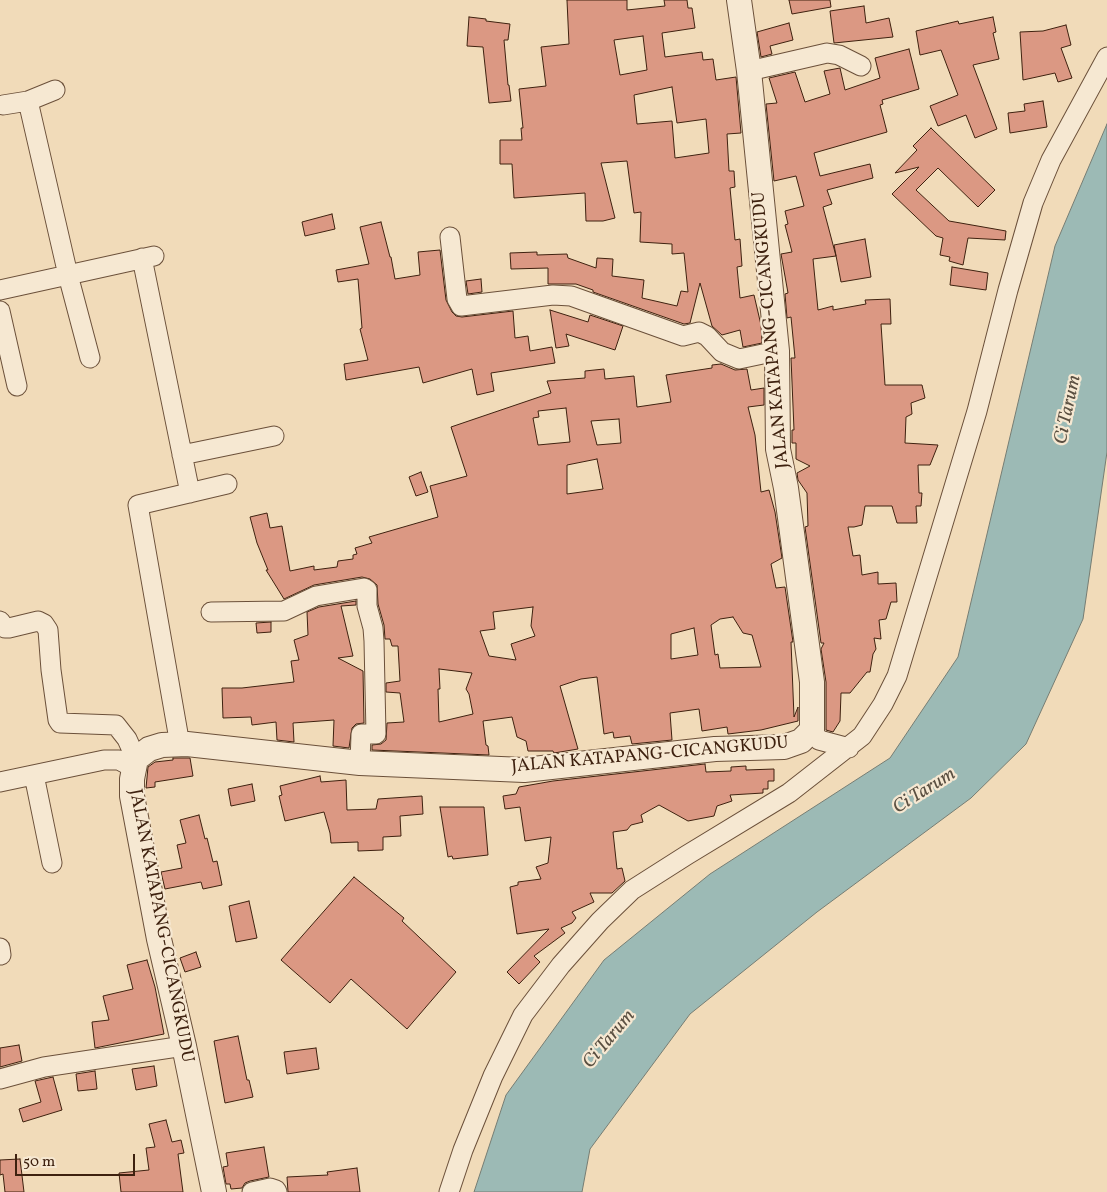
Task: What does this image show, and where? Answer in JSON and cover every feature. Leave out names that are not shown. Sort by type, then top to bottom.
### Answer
[{"type":"street","name":"JALAN KATAPANG-CICANGKUDU","points":[[214,1192],[160,939],[132,796],[132,779],[135,763],[149,749],[162,745],[180,745],[360,763],[524,770],[715,749],[784,747],[801,741],[812,730],[812,682],[786,488],[778,449],[777,351],[749,71],[740,0]]},
{"type":"street","points":[[749,71],[827,53],[839,55],[861,66]]},
{"type":"street","points":[[449,1192],[463,1150],[493,1076],[523,1015],[561,965],[600,921],[632,890],[790,793],[849,748],[872,723],[897,676],[977,411],[1032,203],[1051,160],[1107,57]]},
{"type":"street","points":[[4,105],[28,101],[55,90]]},
{"type":"street","points":[[28,101],[68,275],[90,358]]},
{"type":"street","points":[[450,236],[457,298],[461,306],[553,295],[571,296],[683,336],[698,332],[707,336],[722,352],[739,359],[777,351]]},
{"type":"street","points":[[0,290],[148,257],[190,493]]},
{"type":"street","points":[[0,311],[16,386]]},
{"type":"street","points":[[182,455],[274,436]]},
{"type":"street","points":[[180,745],[138,505],[227,484]]},
{"type":"street","points":[[211,612],[284,611],[316,596],[364,588],[367,590],[367,606],[373,628],[374,641],[376,734],[361,734],[360,763]]},
{"type":"street","points":[[0,621],[5,628],[38,621],[44,624],[48,630],[58,720],[60,723],[116,725],[127,739],[135,763],[104,760],[0,782]]},
{"type":"street","points":[[812,730],[819,740],[849,748]]},
{"type":"street","points":[[34,775],[52,863]]},
{"type":"street","points":[[0,1079],[44,1067],[184,1046]]},
{"type":"street","points":[[252,1192],[270,1188],[277,1192]]},
{"type":"water","name":"Ci Tarum","points":[[1107,124],[1107,452],[1083,619],[1026,744],[971,798],[817,912],[690,1014],[590,1149],[582,1192],[474,1192],[506,1095],[604,960],[710,874],[890,758],[958,657],[1055,246]]},
{"type":"building","points":[[567,0],[627,0],[627,10],[665,6],[664,0],[687,0],[688,8],[692,8],[695,28],[662,33],[665,57],[702,52],[703,60],[713,59],[716,80],[736,77],[741,133],[727,134],[729,171],[734,171],[735,187],[730,188],[735,240],[740,239],[742,266],[737,267],[740,298],[754,295],[761,325],[762,343],[743,347],[740,330],[722,335],[712,326],[700,283],[690,323],[684,324],[593,292],[593,290],[576,284],[548,284],[548,268],[511,269],[510,253],[537,252],[537,255],[567,254],[568,258],[596,268],[597,258],[613,259],[612,276],[644,280],[642,298],[677,306],[681,291],[688,292],[684,253],[672,254],[672,244],[640,242],[641,212],[634,213],[627,161],[601,163],[615,218],[603,221],[586,221],[585,193],[514,198],[512,164],[500,164],[500,140],[522,140],[521,128],[523,128],[519,89],[546,86],[541,47],[569,44]],"holes":[[[643,36],[647,70],[620,75],[614,40]],[[672,87],[677,123],[706,119],[709,153],[675,158],[672,121],[637,124],[634,95]]]},
{"type":"building","points":[[789,0],[830,0],[831,7],[792,14]]},
{"type":"building","points":[[864,6],[866,23],[889,18],[893,37],[834,43],[830,11]]},
{"type":"building","points":[[469,17],[510,24],[508,40],[504,40],[511,101],[489,103],[483,47],[467,46]]},
{"type":"building","points":[[993,17],[996,32],[993,33],[999,59],[973,65],[997,129],[975,138],[966,115],[938,126],[930,106],[958,95],[941,50],[920,55],[916,31],[958,21],[959,24]]},
{"type":"building","points":[[789,23],[793,40],[770,46],[772,54],[761,57],[757,32]]},
{"type":"building","points":[[1066,25],[1071,45],[1061,48],[1072,78],[1058,82],[1055,73],[1023,80],[1020,32],[1043,31]]},
{"type":"building","points":[[909,49],[919,89],[882,100],[883,104],[880,105],[887,132],[814,153],[820,176],[870,164],[873,178],[827,190],[832,204],[823,207],[836,256],[813,259],[818,310],[833,306],[833,310],[866,304],[865,300],[890,299],[891,324],[881,324],[885,385],[922,385],[925,398],[911,403],[912,414],[906,417],[905,443],[938,445],[930,465],[918,465],[919,493],[922,493],[921,506],[916,506],[917,523],[897,523],[892,506],[865,506],[862,525],[848,527],[853,556],[860,555],[862,575],[878,572],[878,584],[896,583],[897,602],[891,602],[886,619],[879,620],[881,639],[874,638],[876,649],[873,654],[870,672],[867,672],[850,693],[841,693],[840,721],[833,732],[826,730],[826,682],[821,649],[824,643],[821,643],[805,527],[808,526],[807,493],[798,480],[797,473],[810,466],[796,459],[796,443],[792,443],[792,430],[794,430],[791,358],[795,358],[791,317],[787,318],[785,294],[788,293],[781,254],[792,252],[785,225],[788,224],[785,211],[804,206],[796,176],[774,181],[766,104],[777,103],[769,78],[795,72],[805,102],[830,94],[824,71],[840,68],[845,90],[880,78],[875,58]]},
{"type":"building","points":[[1043,101],[1047,127],[1010,133],[1008,113],[1025,111],[1024,104]]},
{"type":"building","points":[[931,128],[995,190],[978,207],[938,168],[916,190],[949,221],[1006,231],[1005,240],[968,238],[963,265],[949,261],[950,257],[940,255],[943,238],[936,236],[892,194],[919,167],[895,173],[917,150],[913,146]]},
{"type":"building","points":[[332,214],[335,229],[305,236],[302,222]]},
{"type":"building","points":[[381,222],[395,279],[420,275],[418,252],[440,250],[446,300],[456,316],[462,317],[513,311],[515,338],[528,336],[530,351],[552,347],[555,363],[491,373],[494,391],[477,395],[472,369],[423,383],[419,367],[346,380],[344,364],[368,360],[360,329],[362,328],[358,279],[338,282],[336,270],[369,264],[360,227]]},
{"type":"building","points":[[865,239],[871,277],[841,282],[834,245]]},
{"type":"building","points":[[952,267],[988,273],[986,290],[950,285]]},
{"type":"building","points":[[481,279],[482,292],[468,294],[466,281]]},
{"type":"building","points":[[550,310],[588,322],[590,315],[623,326],[615,350],[566,334],[569,346],[556,348]]},
{"type":"building","points":[[721,364],[735,370],[747,369],[751,390],[764,388],[764,405],[748,407],[755,435],[761,492],[769,490],[775,512],[782,558],[771,564],[776,588],[785,587],[793,642],[791,642],[794,717],[798,707],[798,721],[761,730],[728,734],[727,727],[702,731],[699,709],[670,713],[672,740],[632,744],[630,736],[614,738],[613,732],[604,734],[597,677],[581,679],[560,686],[578,749],[554,753],[553,751],[528,751],[526,741],[517,737],[512,717],[483,721],[489,755],[372,750],[372,745],[381,744],[386,740],[387,723],[404,722],[400,693],[386,692],[386,683],[400,681],[398,646],[392,646],[390,639],[385,639],[384,625],[378,604],[377,585],[370,579],[362,577],[314,585],[284,599],[266,570],[268,570],[257,543],[250,517],[267,513],[270,528],[282,526],[290,571],[314,566],[314,570],[337,567],[338,561],[353,559],[353,555],[357,554],[355,548],[372,543],[369,537],[438,517],[430,486],[467,476],[451,427],[551,393],[547,381],[585,378],[585,371],[604,369],[605,379],[634,376],[637,407],[671,402],[666,375],[712,368],[712,365]],"holes":[[[566,408],[570,442],[538,445],[533,418],[539,417],[538,411]],[[619,419],[621,443],[597,445],[591,421]],[[597,459],[603,489],[567,494],[567,465]],[[533,607],[531,626],[535,636],[511,644],[516,660],[489,656],[480,631],[495,629],[493,612]],[[733,617],[743,633],[752,635],[761,667],[720,668],[718,654],[715,655],[711,625],[720,619]],[[694,628],[698,655],[671,659],[671,634]],[[439,669],[472,673],[466,689],[469,694],[473,714],[439,722],[438,689],[440,689]]]},
{"type":"building","points":[[421,472],[428,492],[416,496],[409,477]]},
{"type":"building","points":[[356,601],[356,605],[341,606],[353,656],[338,658],[363,671],[364,723],[356,724],[352,728],[349,748],[333,746],[334,720],[293,723],[294,742],[277,740],[276,722],[252,725],[251,717],[223,718],[222,688],[242,688],[294,682],[291,661],[299,660],[294,640],[308,635],[307,612],[319,607]]},
{"type":"building","points":[[271,622],[271,632],[257,633],[256,623]]},
{"type":"building","points":[[173,758],[190,758],[193,776],[155,782],[155,787],[146,788],[148,767],[155,762],[173,760]]},
{"type":"building","points":[[705,764],[706,772],[731,771],[731,767],[746,766],[746,770],[774,769],[774,781],[768,781],[768,789],[763,789],[763,793],[730,795],[732,801],[717,806],[714,816],[688,821],[659,805],[641,815],[643,822],[631,825],[627,830],[613,832],[617,869],[622,868],[625,881],[612,893],[590,893],[594,902],[572,912],[576,918],[572,923],[561,928],[565,933],[534,956],[540,962],[519,984],[507,972],[549,929],[517,934],[510,887],[518,885],[518,882],[541,879],[536,867],[548,863],[551,837],[525,841],[520,807],[505,809],[503,796],[516,794],[519,787],[553,781]]},
{"type":"building","points":[[320,776],[321,782],[346,780],[347,810],[376,809],[378,799],[422,796],[423,814],[400,816],[401,836],[383,837],[383,850],[358,851],[358,842],[331,843],[324,812],[285,821],[279,796],[282,795],[280,786]]},
{"type":"building","points":[[252,784],[255,801],[231,806],[228,789]]},
{"type":"building","points":[[440,807],[484,807],[488,855],[453,859],[452,856],[448,857]]},
{"type":"building","points":[[199,815],[213,862],[217,861],[222,885],[203,889],[201,882],[165,889],[161,872],[182,868],[177,845],[186,843],[180,820]]},
{"type":"building","points":[[354,877],[404,918],[402,921],[456,972],[407,1029],[351,979],[330,1003],[281,960]]},
{"type":"building","points":[[249,901],[257,938],[236,942],[229,906]]},
{"type":"building","points":[[196,952],[201,967],[185,972],[180,958]]},
{"type":"building","points":[[147,960],[155,987],[164,1034],[95,1048],[92,1022],[109,1020],[103,996],[133,989],[127,965]]},
{"type":"building","points":[[238,1036],[247,1080],[249,1080],[253,1097],[225,1103],[214,1041]]},
{"type":"building","points":[[19,1045],[22,1061],[0,1067],[0,1048]]},
{"type":"building","points":[[316,1048],[319,1069],[287,1074],[284,1052]]},
{"type":"building","points":[[154,1066],[157,1086],[136,1090],[132,1069]]},
{"type":"building","points":[[95,1071],[97,1089],[78,1091],[76,1074]]},
{"type":"building","points":[[53,1077],[62,1110],[23,1122],[19,1109],[41,1102],[35,1081]]},
{"type":"building","points":[[166,1120],[172,1142],[181,1140],[184,1153],[178,1154],[183,1192],[121,1192],[119,1173],[149,1170],[146,1148],[155,1147],[149,1124]]},
{"type":"building","points":[[264,1147],[269,1177],[245,1183],[242,1188],[231,1189],[230,1184],[226,1184],[223,1167],[228,1166],[226,1153]]},
{"type":"building","points":[[20,1159],[24,1192],[5,1192],[3,1174],[0,1175],[0,1160]]},
{"type":"building","points":[[357,1168],[360,1192],[288,1192],[287,1177],[328,1175],[327,1172]]}]
